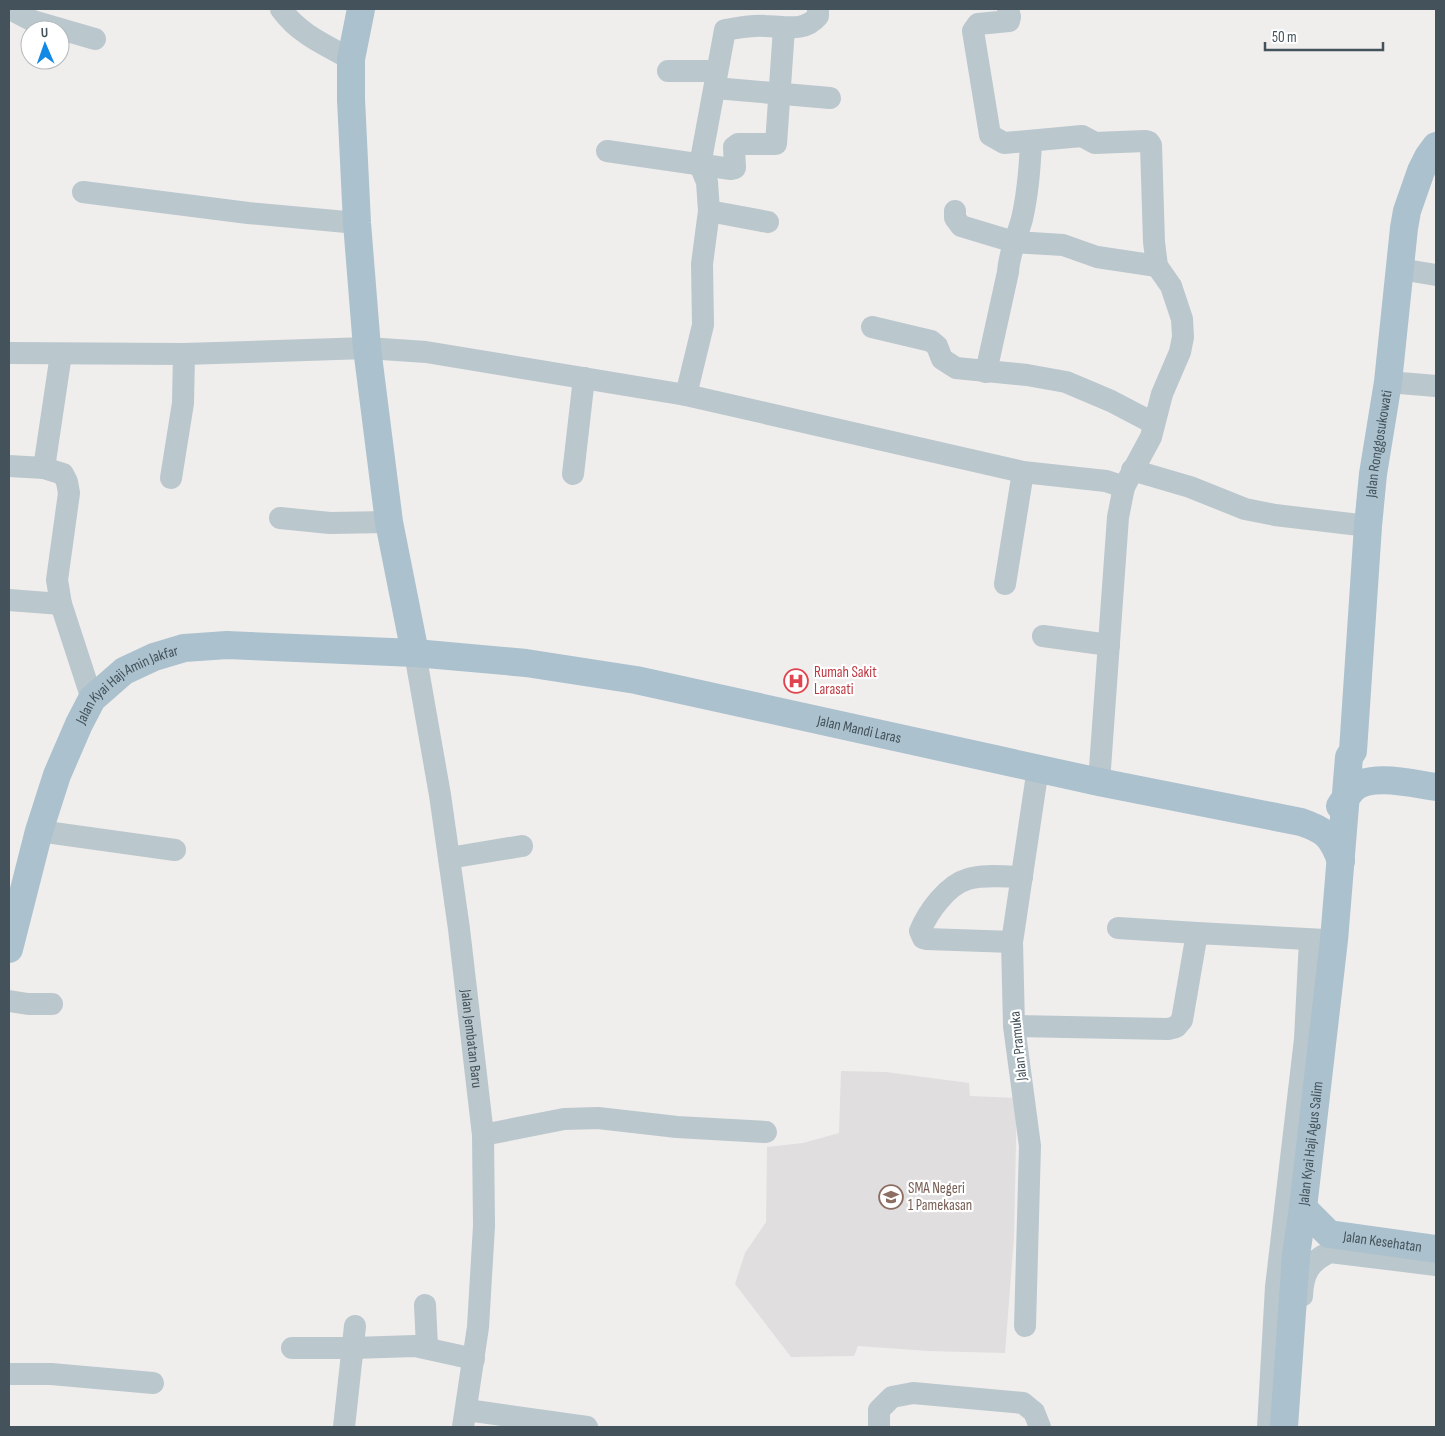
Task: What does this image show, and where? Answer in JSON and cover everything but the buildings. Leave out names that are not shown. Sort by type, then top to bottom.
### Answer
[{"type":"main road","points":[[361,9],[351,59],[357,223],[367,348],[389,522],[415,653]]},
{"type":"main road","name":"Jalan Ronggosukowati","points":[[1346,798],[1349,757],[1353,750],[1373,474],[1388,382],[1407,211],[1428,157],[1436,146]]},
{"type":"main road","name":"Jalan Kyai Haji Amin Jakfar","points":[[9,949],[39,831],[57,775],[79,724],[92,700],[124,671],[154,657],[184,648],[227,645],[415,653]]},
{"type":"main road","name":"Jalan Mandi Laras","points":[[415,653],[526,663],[645,682],[1099,782],[1300,822]]},
{"type":"main road","points":[[1353,750],[1361,768],[1383,780]]},
{"type":"main road","points":[[1300,822],[1328,816],[1338,809],[1352,789],[1360,784],[1383,780],[1436,787]]},
{"type":"main road","name":"Jalan Kyai Haji Agus Salim","points":[[1284,1427],[1296,1255],[1303,1208],[1322,940],[1341,861],[1346,798]]},
{"type":"main road","points":[[1300,822],[1316,827],[1328,835],[1335,843],[1341,861]]},
{"type":"main road","name":"Jalan Kesehatan","points":[[1303,1208],[1329,1234]]},
{"type":"main road","name":"Jalan Kesehatan","points":[[1296,1255],[1311,1242],[1329,1234],[1436,1249]]},
{"type":"street","points":[[10,9],[33,21],[95,39]]},
{"type":"street","points":[[281,9],[290,22],[307,35],[351,59]]},
{"type":"street","points":[[686,395],[703,325],[702,264],[709,211],[707,182],[700,165],[724,30],[761,26],[784,28],[805,26],[814,21],[818,16],[818,9]]},
{"type":"street","points":[[1008,9],[1009,21],[978,24],[974,31],[990,135],[1004,143],[1082,136],[1095,143],[1149,142],[1157,266],[1171,286],[1182,319],[1183,337],[1180,352],[1162,394],[1153,423],[1151,437],[1128,478],[1118,517],[1099,782]]},
{"type":"street","points":[[607,151],[732,170],[734,168],[734,147],[738,144],[776,144],[784,28]]},
{"type":"street","points":[[668,71],[779,95],[830,98]]},
{"type":"street","points":[[986,372],[1014,242],[1022,219],[1030,180],[1031,140]]},
{"type":"street","points":[[83,192],[248,213],[357,223]]},
{"type":"street","points":[[709,211],[768,222]]},
{"type":"street","points":[[955,211],[955,218],[961,226],[1014,242],[1064,245],[1097,257],[1157,266]]},
{"type":"street","points":[[1400,269],[1436,274]]},
{"type":"street","points":[[872,327],[931,341],[937,346],[942,359],[956,368],[1027,374],[1066,382],[1153,423]]},
{"type":"street","points":[[9,354],[184,354],[367,348],[426,352],[686,395],[1023,472],[1106,481],[1128,478],[1190,487],[1245,509],[1274,515],[1368,526]]},
{"type":"street","points":[[44,468],[61,354]]},
{"type":"street","points":[[171,478],[182,403],[184,354]]},
{"type":"street","points":[[573,474],[584,378]]},
{"type":"street","points":[[1388,382],[1436,386]]},
{"type":"street","points":[[9,466],[44,468],[63,474],[68,482],[69,494],[57,566],[57,580],[61,604],[92,700]]},
{"type":"street","points":[[1005,584],[1023,472]]},
{"type":"street","points":[[280,518],[330,522],[389,522]]},
{"type":"street","points":[[9,600],[61,604]]},
{"type":"street","points":[[1043,636],[1109,645]]},
{"type":"street","name":"Jalan Jembatan Baru","points":[[415,653],[434,756],[449,858],[483,1135],[485,1176],[484,1226],[478,1327],[465,1419]]},
{"type":"street","name":"Jalan Pramuka","points":[[1025,1326],[1030,1146],[1014,1026],[1012,942],[1038,768]]},
{"type":"street","points":[[39,831],[175,850]]},
{"type":"street","points":[[449,858],[522,846]]},
{"type":"street","points":[[1012,942],[927,940],[923,938],[920,931],[927,916],[953,887],[968,879],[1022,877]]},
{"type":"street","points":[[1118,928],[1322,940],[1305,1039],[1276,1287],[1268,1427]]},
{"type":"street","points":[[1014,1026],[1168,1029],[1176,1027],[1182,1020],[1197,933]]},
{"type":"street","points":[[9,1001],[28,1004],[52,1004]]},
{"type":"street","points":[[483,1135],[564,1120],[598,1118],[677,1127],[755,1131]]},
{"type":"street","points":[[1294,1427],[1302,1286],[1306,1269],[1316,1258],[1330,1252],[1436,1265]]},
{"type":"street","points":[[425,1305],[427,1347]]},
{"type":"street","points":[[344,1427],[355,1326]]},
{"type":"street","points":[[292,1348],[415,1346],[474,1358]]},
{"type":"street","points":[[9,1374],[51,1374],[153,1383]]},
{"type":"street","points":[[879,1427],[879,1410],[892,1397],[913,1393],[1023,1403],[1034,1412],[1040,1427]]},
{"type":"street","points":[[465,1419],[587,1427]]},
{"type":"shaded area","name":"SMA Negeri 1 Pamekasan","points":[[841,1071],[886,1072],[969,1083],[970,1096],[1017,1098],[1014,1237],[1005,1353],[928,1351],[858,1346],[854,1356],[791,1357],[735,1284],[745,1253],[766,1222],[767,1147],[803,1143],[839,1133]]},
{"type":"place","name":"Rumah Sakit Larasati","points":[[796,681]]},
{"type":"place","name":"SMA Negeri 1 Pamekasan","points":[[891,1197]]}]
